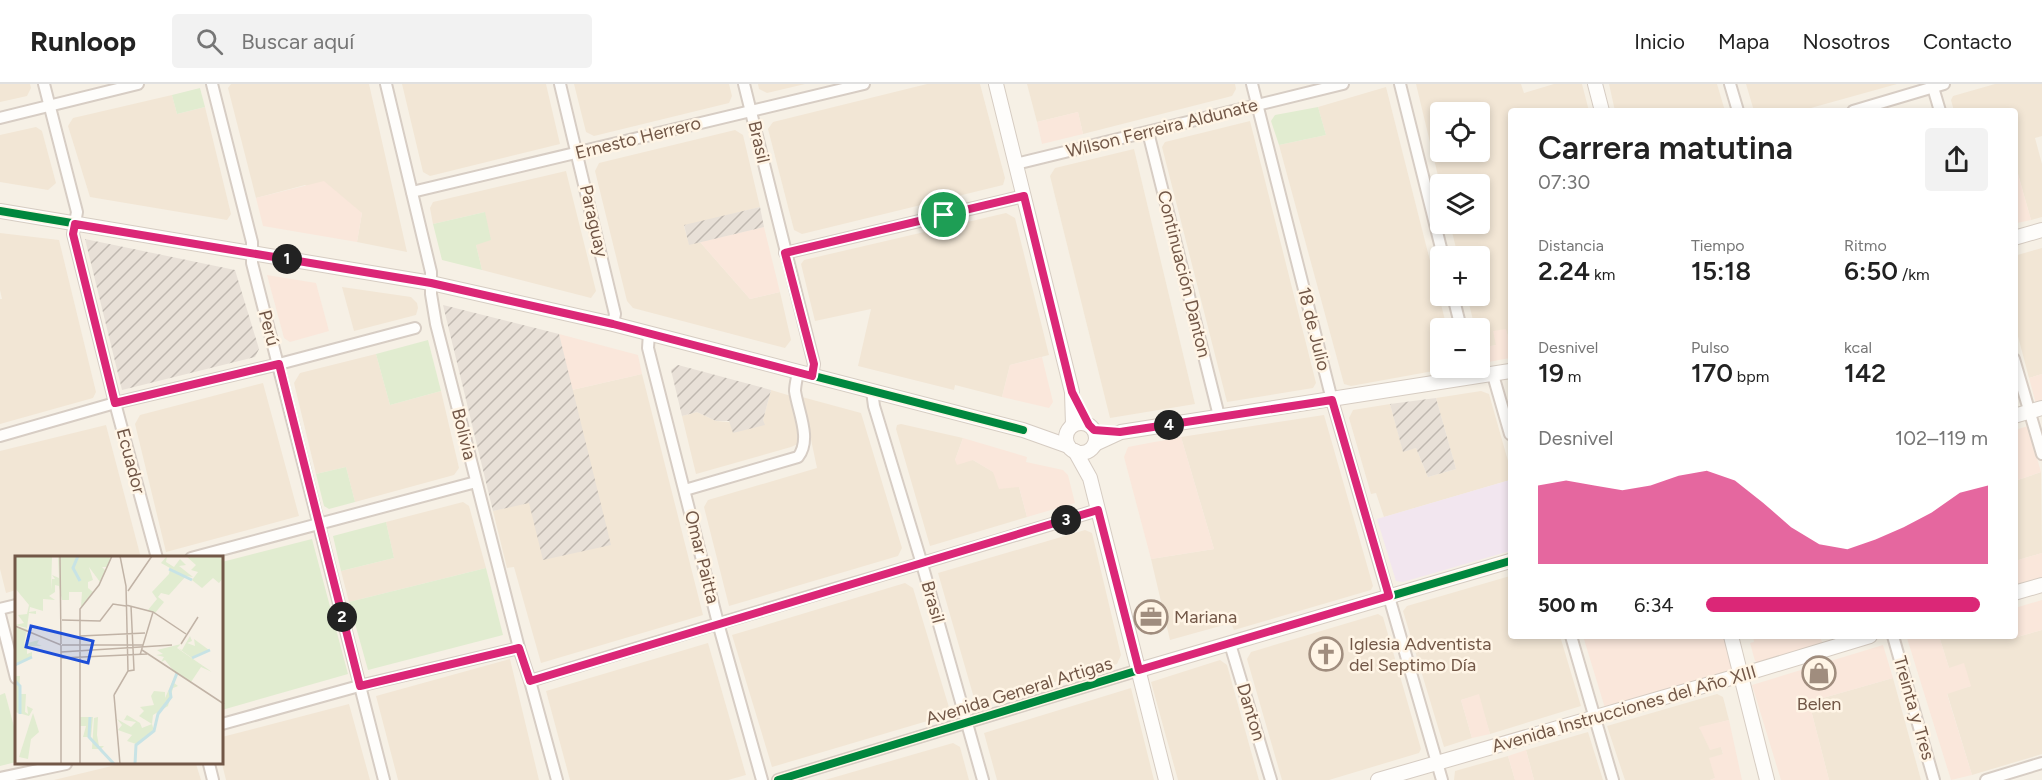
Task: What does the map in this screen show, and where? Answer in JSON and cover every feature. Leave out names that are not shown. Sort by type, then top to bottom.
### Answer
[{"type":"street","name":"Ecuador","points":[[44,84],[77,212],[73,234],[156,556]]},
{"type":"street","points":[[0,118],[138,84]]},
{"type":"street","name":"Perú","points":[[212,84],[252,242],[252,263],[384,780]]},
{"type":"street","name":"Bolivia","points":[[386,84],[431,272],[435,316],[519,648],[557,780]]},
{"type":"street","name":"Paraguay","points":[[560,84],[615,314],[613,324]]},
{"type":"street","name":"Brasil","points":[[744,84],[814,364],[812,376]]},
{"type":"street","name":"Ernesto Herrero","points":[[412,192],[864,84]]},
{"type":"street","points":[[996,84],[1072,392],[1092,437],[1090,478],[1166,780]]},
{"type":"street","name":"18 de Julio","points":[[1252,84],[1332,400],[1442,780]]},
{"type":"street","name":"Wilson Ferreira Aldunate","points":[[1016,164],[1343,84]]},
{"type":"street","points":[[1400,84],[1440,246]]},
{"type":"street","points":[[1596,84],[1601,108]]},
{"type":"street","points":[[1730,84],[1737,108]]},
{"type":"street","points":[[1862,108],[1944,84]]},
{"type":"street","points":[[1933,86],[1939,108]]},
{"type":"street","name":"Continuación Danton","points":[[1148,132],[1220,416]]},
{"type":"street","points":[[785,253],[1024,196]]},
{"type":"street","points":[[0,211],[431,283],[649,333],[1023,430],[1084,452],[1092,437]]},
{"type":"street","points":[[2018,237],[2042,230]]},
{"type":"street","points":[[0,436],[115,403],[279,364],[415,328]]},
{"type":"street","name":"Omar Paitta","points":[[649,333],[648,348],[718,623],[762,780]]},
{"type":"street","points":[[2018,368],[2036,409],[2042,454]]},
{"type":"street","points":[[685,490],[798,457],[805,441],[795,388],[798,372]]},
{"type":"street","points":[[1490,375],[1508,372]]},
{"type":"street","points":[[1493,375],[1508,427]]},
{"type":"street","points":[[1092,437],[1332,400],[1442,378]]},
{"type":"street","name":"Brasil","points":[[872,391],[874,406],[922,564],[983,780]]},
{"type":"street","points":[[1072,392],[1070,428],[1066,438],[1090,478]]},
{"type":"street","points":[[2018,415],[2036,409]]},
{"type":"street","points":[[1023,430],[1070,428],[1081,423],[1092,437]]},
{"type":"street","points":[[199,556],[476,482]]},
{"type":"street","points":[[530,681],[1098,510]]},
{"type":"street","name":"Avenida General Artigas","points":[[778,780],[1139,670],[1508,562]]},
{"type":"street","points":[[2018,592],[2042,585]]},
{"type":"street","points":[[0,609],[15,605]]},
{"type":"street","points":[[0,615],[15,674]]},
{"type":"street","points":[[1572,639],[1613,780]]},
{"type":"street","points":[[1732,639],[1767,780]]},
{"type":"street","name":"Avenida Instrucciones del Año XIII","points":[[1378,780],[1860,639]]},
{"type":"street","name":"Treinta y Tres","points":[[1894,639],[1934,780]]},
{"type":"street","name":"Danton","points":[[1230,644],[1271,780]]},
{"type":"street","points":[[224,723],[360,686],[519,648]]},
{"type":"street","points":[[1986,780],[2042,763]]},
{"type":"street","points":[[0,778],[62,765]]},
{"type":"street","points":[[209,765],[213,780]]},
{"type":"shaded area","points":[[0,84],[30,84],[31,88],[27,96],[0,102]]},
{"type":"shaded area","points":[[231,84],[369,84],[407,252],[357,242],[362,213],[305,185],[256,198],[228,88]]},
{"type":"shaded area","points":[[402,84],[546,84],[560,144],[430,176],[423,172]]},
{"type":"shaded area","points":[[574,84],[729,84],[732,96],[729,103],[594,136],[586,132]]},
{"type":"shaded area","points":[[758,84],[805,84],[767,93],[759,89]]},
{"type":"shaded area","points":[[927,84],[980,84],[1005,178],[1003,185],[802,234],[794,230],[768,129],[773,122]]},
{"type":"shaded area","points":[[1027,84],[1235,84],[1236,89],[1232,96],[1083,134],[1078,112],[1037,122]]},
{"type":"shaded area","points":[[1416,84],[1521,84],[1524,93],[1554,84],[1582,84],[1588,108],[1508,108],[1508,337],[1506,330],[1497,345],[1490,346],[1490,318],[1472,318],[1470,306],[1490,306],[1490,246],[1456,246],[1452,234],[1490,234],[1490,174],[1438,174],[1435,162],[1490,162],[1490,102],[1430,102],[1430,142]]},
{"type":"shaded area","points":[[1609,84],[1717,84],[1724,108],[1614,108]]},
{"type":"shaded area","points":[[1746,84],[1897,84],[1811,108],[1753,108]]},
{"type":"shaded area","points":[[1995,84],[2042,84],[2042,136],[2035,138],[2042,164],[2042,217],[2031,220],[2018,174],[2018,108],[1953,108],[1951,100],[1953,96]]},
{"type":"shaded area","points":[[1386,87],[1430,261],[1430,306],[1441,306],[1444,318],[1430,318],[1430,372],[1351,386],[1344,384],[1279,145],[1326,135],[1318,107]]},
{"type":"shaded area","points":[[172,95],[177,114],[205,107],[231,214],[227,220],[90,197],[68,126],[73,118]]},
{"type":"shaded area","points":[[1078,112],[1083,134],[1042,144],[1037,122]]},
{"type":"shaded area","points":[[1250,121],[1316,383],[1313,388],[1227,402],[1162,147],[1165,142]]},
{"type":"shaded area","points":[[36,127],[42,131],[56,183],[48,190],[0,182],[0,135]]},
{"type":"shaded area","points":[[735,130],[743,135],[760,207],[684,226],[689,244],[700,242],[750,299],[780,292],[791,340],[785,348],[633,308],[627,301],[595,171],[599,163]]},
{"type":"shaded area","points":[[1134,149],[1195,404],[1110,418],[1050,176],[1055,168]]},
{"type":"shaded area","points":[[566,171],[596,291],[591,298],[482,270],[476,245],[485,212],[433,224],[430,208],[433,202]]},
{"type":"shaded area","points":[[2018,174],[2031,220],[2018,223]]},
{"type":"shaded area","points":[[324,181],[362,213],[357,242],[263,226],[256,198]]},
{"type":"shaded area","points":[[760,207],[764,227],[689,245],[684,225]]},
{"type":"shaded area","points":[[1006,213],[1015,218],[1049,355],[1010,365],[1002,397],[955,385],[954,390],[858,366],[871,309],[815,321],[801,264],[804,260]]},
{"type":"shaded area","points":[[764,227],[780,292],[750,299],[700,242]]},
{"type":"shaded area","points":[[0,233],[59,240],[96,392],[93,398],[0,424],[0,299],[2,299]]},
{"type":"shaded area","points":[[85,239],[235,270],[259,349],[255,357],[122,390]]},
{"type":"shaded area","points":[[2042,248],[2042,374],[2029,378],[2018,336],[2018,255]]},
{"type":"shaded area","points":[[267,275],[316,283],[329,331],[290,342],[284,338]]},
{"type":"shaded area","points":[[342,287],[411,297],[417,303],[416,315],[354,331]]},
{"type":"shaded area","points":[[443,305],[559,334],[611,545],[543,560],[529,503],[493,511]]},
{"type":"shaded area","points":[[1506,329],[1508,358],[1490,362],[1490,346],[1496,345],[1493,331]]},
{"type":"shaded area","points":[[559,334],[638,355],[642,374],[572,390]]},
{"type":"shaded area","points":[[376,354],[390,405],[441,391],[459,468],[454,475],[355,502],[346,467],[316,474],[294,383],[300,373]]},
{"type":"shaded area","points":[[1042,357],[1053,402],[1049,408],[1002,397],[1010,365]]},
{"type":"shaded area","points":[[678,365],[771,390],[763,420],[765,425],[733,433],[729,421],[716,421],[697,412],[682,416],[671,370]]},
{"type":"shaded area","points":[[642,374],[703,615],[541,663],[514,567],[507,568],[493,511],[529,502],[610,545],[572,390]]},
{"type":"shaded area","points":[[2042,374],[2042,402],[2036,404],[2029,378]]},
{"type":"shaded area","points":[[263,383],[299,516],[166,552],[135,424],[140,415]]},
{"type":"shaded area","points":[[771,390],[791,396],[800,433],[798,444],[696,474],[682,416],[697,412],[716,421],[764,425],[763,420]]},
{"type":"shaded area","points":[[1481,391],[1489,394],[1508,461],[1508,481],[1384,517],[1376,493],[1371,494],[1349,418],[1353,410],[1390,404],[1403,451],[1416,448],[1428,477],[1456,469],[1436,398]]},
{"type":"shaded area","points":[[802,397],[861,413],[902,548],[898,556],[729,606],[704,507],[708,500],[817,468]]},
{"type":"shaded area","points":[[1436,398],[1456,469],[1428,477],[1416,448],[1403,452],[1390,404]]},
{"type":"shaded area","points":[[1324,415],[1373,586],[1371,590],[1234,630],[1231,623],[1170,640],[1151,559],[1214,549],[1181,437]]},
{"type":"shaded area","points":[[106,425],[140,556],[15,556],[15,590],[6,593],[0,569],[0,451]]},
{"type":"shaded area","points":[[897,425],[963,438],[955,460],[973,460],[1019,487],[1027,517],[930,546],[896,429]]},
{"type":"shaded area","points":[[2028,426],[2041,472],[2018,480],[2018,429]]},
{"type":"shaded area","points":[[1181,437],[1214,549],[1151,559],[1124,457],[1128,447]]},
{"type":"shaded area","points":[[963,438],[1027,457],[1026,462],[1063,470],[1068,475],[1075,503],[1027,517],[1019,487],[999,489],[993,472],[973,460],[957,465],[955,460]]},
{"type":"shaded area","points":[[2041,472],[2042,553],[2018,560],[2018,480]]},
{"type":"shaded area","points":[[1508,481],[1508,552],[1403,582],[1396,581],[1377,519]]},
{"type":"shaded area","points":[[463,502],[469,506],[486,568],[349,602],[341,571],[394,558],[386,522]]},
{"type":"shaded area","points":[[1085,530],[1092,533],[1121,655],[1117,664],[976,705],[938,573]]},
{"type":"shaded area","points":[[2042,553],[2042,585],[2018,592],[2018,560]]},
{"type":"shaded area","points":[[1508,577],[1508,639],[1561,639],[1581,706],[1490,734],[1478,695],[1461,700],[1472,738],[1444,747],[1403,611],[1407,606]]},
{"type":"shaded area","points":[[905,583],[913,588],[951,714],[772,767],[732,635]]},
{"type":"shaded area","points":[[2042,600],[2042,630],[2018,637],[2018,607]]},
{"type":"shaded area","points":[[1378,614],[1383,617],[1421,749],[1419,753],[1329,780],[1282,780],[1247,659],[1251,652]]},
{"type":"shaded area","points":[[2042,630],[2042,754],[1972,775],[1947,693],[1971,686],[1949,668],[1940,639],[2018,639],[2018,637]]},
{"type":"shaded area","points":[[1584,639],[1725,639],[1733,670],[1605,708]]},
{"type":"shaded area","points":[[1754,639],[1821,639],[1823,645],[1762,664],[1755,661],[1750,643],[1754,642]]},
{"type":"shaded area","points":[[1907,639],[1940,639],[1949,668],[1964,663],[1971,686],[1947,694],[1972,775],[1951,780]]},
{"type":"shaded area","points":[[708,643],[746,775],[728,780],[570,780],[546,691]]},
{"type":"shaded area","points":[[1883,645],[1893,678],[1809,702],[1829,780],[1781,780],[1752,685]]},
{"type":"shaded area","points":[[510,659],[539,780],[398,780],[376,696]]},
{"type":"shaded area","points":[[1220,660],[1227,665],[1259,780],[1178,780],[1151,682]]},
{"type":"shaded area","points":[[1893,678],[1921,780],[1829,780],[1809,702]]},
{"type":"shaded area","points":[[1131,688],[1154,780],[997,780],[984,733]]},
{"type":"shaded area","points":[[1479,694],[1490,734],[1472,738],[1461,700]]},
{"type":"shaded area","points":[[1717,694],[1723,697],[1729,720],[1699,728],[1721,747],[1723,754],[1715,778],[1710,780],[1625,780],[1607,726]]},
{"type":"shaded area","points":[[349,704],[370,780],[226,780],[222,765],[224,736]]},
{"type":"shaded area","points":[[1729,720],[1742,780],[1710,780],[1715,778],[1709,758],[1723,754],[1721,747],[1710,750],[1699,727]]},
{"type":"shaded area","points":[[1588,732],[1603,780],[1534,780],[1526,750]]},
{"type":"shaded area","points":[[953,743],[960,747],[969,780],[825,780]]},
{"type":"shaded area","points":[[1526,750],[1534,780],[1515,780],[1508,756]]},
{"type":"shaded area","points":[[1508,756],[1515,780],[1454,780],[1455,771]]},
{"type":"shaded area","points":[[116,765],[196,765],[201,780],[54,780]]},
{"type":"green space","points":[[200,88],[205,107],[177,114],[172,95]]},
{"type":"green space","points":[[1318,107],[1326,135],[1279,145],[1271,121],[1275,115]]},
{"type":"green space","points":[[485,212],[491,240],[476,245],[482,270],[442,260],[433,224]]},
{"type":"green space","points":[[428,340],[441,391],[390,405],[376,354]]},
{"type":"green space","points":[[346,467],[355,502],[329,509],[324,506],[316,474]]},
{"type":"green space","points":[[386,522],[394,558],[341,571],[333,536]]},
{"type":"green space","points":[[312,539],[348,674],[224,709],[224,561]]},
{"type":"green space","points":[[486,568],[503,635],[368,670],[349,602]]},
{"type":"green space","points":[[5,693],[15,730],[15,762],[0,766],[0,695]]},
{"type":"cycle path","points":[[0,211],[431,283],[613,324],[1023,430]]},
{"type":"cycle path","points":[[778,780],[1139,670],[1508,562]]},
{"type":"place","name":"Mariana","points":[[1151,617]]},
{"type":"place","name":"Iglesia Adventista del Septimo Día","points":[[1326,654]]},
{"type":"place","name":"Belen","points":[[1819,673]]},
{"type":"route","points":[[1024,196],[1072,392],[1089,425],[1094,430],[1120,432],[1332,400],[1389,596],[1139,670],[1098,510],[530,681],[519,648],[360,686],[279,364],[115,403],[73,234],[75,224],[431,283],[613,324],[812,376],[814,364],[785,253],[944,215],[1024,196]]}]
